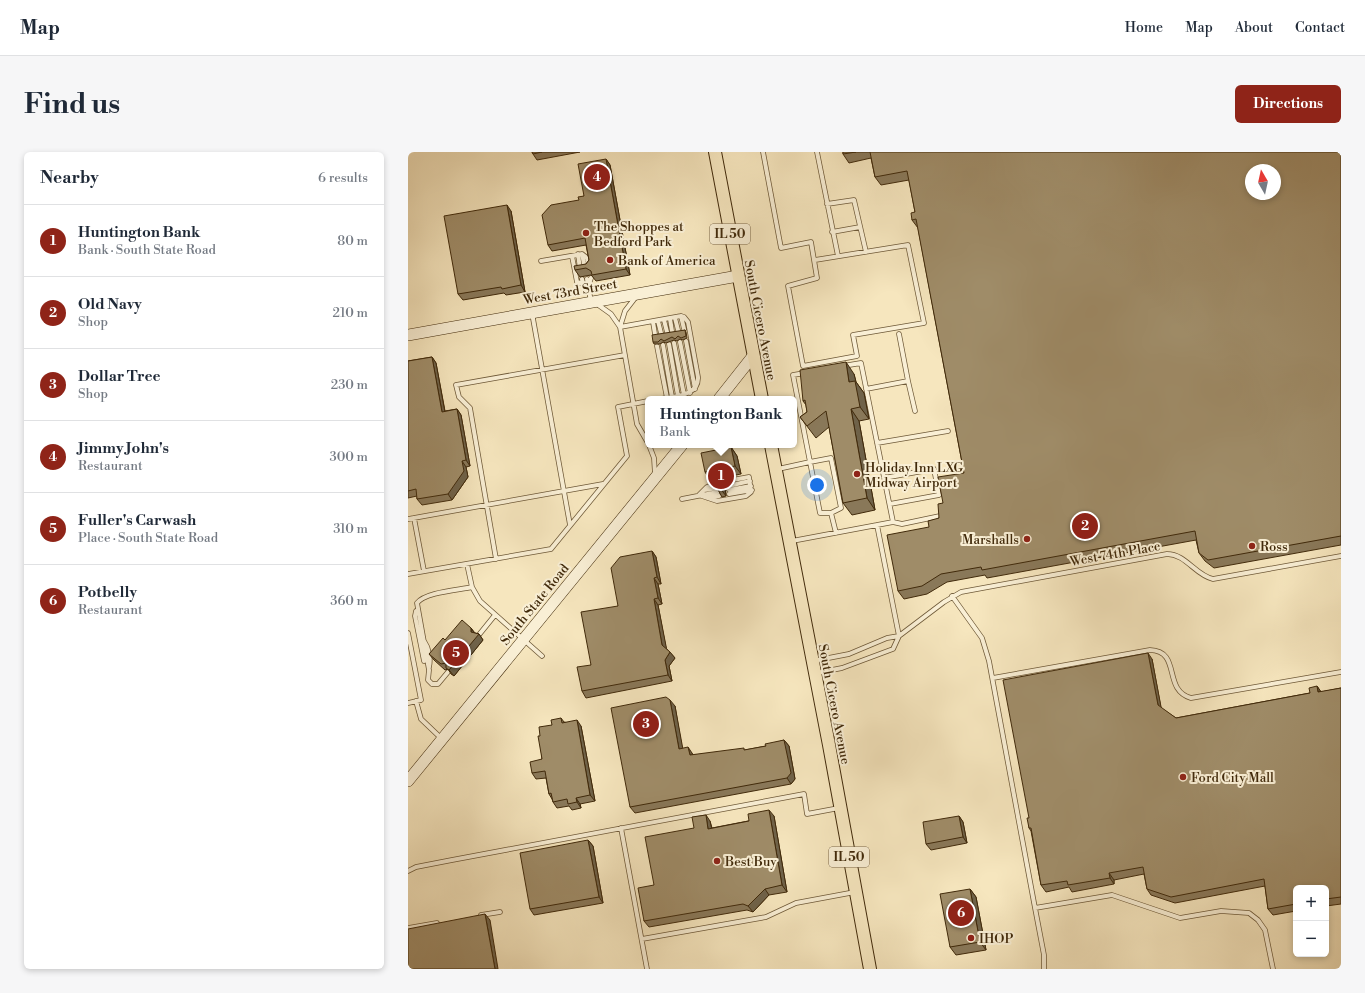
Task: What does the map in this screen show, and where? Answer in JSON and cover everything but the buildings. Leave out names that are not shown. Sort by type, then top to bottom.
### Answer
[{"type":"main road","name":"South Cicero Avenue","points":[[715,152],[761,396]]},
{"type":"main road","name":"South Cicero Avenue","points":[[772,448],[813,661],[870,969]]},
{"type":"street","name":"West 73rd Street","points":[[408,334],[738,276]]},
{"type":"street","points":[[721,396],[753,356]]},
{"type":"street","name":"South State Road","points":[[408,781],[679,448]]},
{"type":"lane","points":[[763,152],[781,248],[811,242],[814,260],[817,278],[788,286],[803,366],[857,356],[853,335],[924,323],[908,245],[814,260]]},
{"type":"lane","points":[[817,152],[838,256]]},
{"type":"lane","points":[[827,204],[854,200],[866,252]]},
{"type":"lane","points":[[832,232],[860,227]]},
{"type":"lane","points":[[541,261],[580,254],[587,258],[585,268],[580,254]]},
{"type":"lane","points":[[572,256],[577,282],[586,280],[592,302],[611,314],[620,328],[637,424],[645,439]]},
{"type":"lane","points":[[620,328],[628,305],[641,293]]},
{"type":"lane","points":[[532,313],[570,525]]},
{"type":"lane","points":[[620,328],[681,316]]},
{"type":"lane","points":[[681,316],[684,329]]},
{"type":"lane","points":[[669,344],[678,396],[690,393],[695,389],[698,378],[688,322],[681,316]]},
{"type":"lane","points":[[675,318],[678,330]]},
{"type":"lane","points":[[670,319],[672,331]]},
{"type":"lane","points":[[664,320],[666,332]]},
{"type":"lane","points":[[658,321],[661,333]]},
{"type":"lane","points":[[653,322],[655,334]]},
{"type":"lane","points":[[899,334],[915,411]]},
{"type":"lane","points":[[686,341],[695,389]]},
{"type":"lane","points":[[680,342],[690,393]]},
{"type":"lane","points":[[674,343],[684,395]]},
{"type":"lane","points":[[663,345],[672,396]]},
{"type":"lane","points":[[657,346],[667,396]]},
{"type":"lane","points":[[496,558],[470,408],[459,397],[456,385],[625,355]]},
{"type":"lane","points":[[838,367],[860,363],[893,522]]},
{"type":"lane","points":[[775,469],[810,462],[831,458],[841,508],[831,513],[820,513],[810,462],[793,375],[808,372]]},
{"type":"lane","points":[[866,389],[908,381]]},
{"type":"lane","points":[[408,574],[551,549],[626,456],[618,407],[645,402]]},
{"type":"lane","points":[[877,443],[948,431]]},
{"type":"lane","points":[[640,432],[645,434]]},
{"type":"lane","points":[[650,448],[654,458],[655,477]]},
{"type":"lane","points":[[884,478],[934,469],[939,495],[890,504]]},
{"type":"lane","points":[[750,483],[728,488],[750,483]]},
{"type":"lane","points":[[699,495],[706,499],[717,501],[739,497],[749,494],[750,483]]},
{"type":"lane","points":[[408,519],[603,484]]},
{"type":"lane","points":[[699,495],[710,485],[718,490]]},
{"type":"lane","points":[[706,499],[718,490]]},
{"type":"lane","points":[[682,498],[718,490]]},
{"type":"lane","points":[[831,513],[836,533]]},
{"type":"lane","points":[[790,542],[893,522],[902,524],[940,516]]},
{"type":"lane","points":[[414,518],[424,571]]},
{"type":"lane","points":[[877,525],[898,636]]},
{"type":"lane","name":"West 74th Place","points":[[813,661],[849,654],[886,638],[898,636],[952,596],[961,592],[1167,554],[1180,556],[1201,574],[1213,578],[1341,556]]},
{"type":"lane","points":[[467,564],[472,587],[480,601],[542,656]]},
{"type":"lane","points":[[448,672],[438,684],[435,685],[430,683],[427,676],[415,616],[417,607],[420,599],[424,597],[472,587]]},
{"type":"lane","points":[[952,596],[982,638],[993,678],[1044,955],[1044,969]]},
{"type":"lane","points":[[417,607],[429,670],[427,676]]},
{"type":"lane","points":[[478,636],[495,615]]},
{"type":"lane","points":[[408,632],[421,700],[408,703]]},
{"type":"lane","name":"West 74th Place","points":[[815,673],[842,668],[893,649],[898,636]]},
{"type":"lane","points":[[993,678],[1150,650],[1162,653],[1167,658],[1174,686],[1184,696],[1191,698],[1341,672]]},
{"type":"lane","points":[[408,662],[413,661]]},
{"type":"lane","points":[[416,701],[421,719],[442,739]]},
{"type":"lane","points":[[408,871],[425,865],[804,794],[807,814],[840,808]]},
{"type":"lane","points":[[621,828],[647,969]]},
{"type":"lane","points":[[642,939],[766,917],[796,903],[856,892]]},
{"type":"lane","points":[[1035,908],[1112,895],[1180,918],[1221,911],[1248,913],[1258,920],[1265,930],[1273,969]]},
{"type":"lane","points":[[477,916],[500,912]]},
{"type":"lane","points":[[408,928],[444,922]]},
{"type":"place","name":"Jimmy John's","points":[[597,177]]},
{"type":"place","name":"The Shoppes at Bedford Park","points":[[586,233]]},
{"type":"place","name":"Bank of America","points":[[610,260]]},
{"type":"place","name":"Holiday Inn LXG Midway Airport","points":[[857,474]]},
{"type":"place","name":"Huntington Bank","points":[[721,476]]},
{"type":"place","name":"Old Navy","points":[[1085,526]]},
{"type":"place","name":"Marshalls","points":[[1027,539]]},
{"type":"place","name":"Ross","points":[[1252,546]]},
{"type":"place","name":"Fuller's Carwash","points":[[456,653]]},
{"type":"place","name":"Dollar Tree","points":[[646,724]]},
{"type":"place","name":"Ford City Mall","points":[[1183,777]]},
{"type":"place","name":"Best Buy","points":[[717,861]]},
{"type":"place","name":"Potbelly","points":[[961,913]]},
{"type":"place","name":"IHOP","points":[[971,938]]}]
